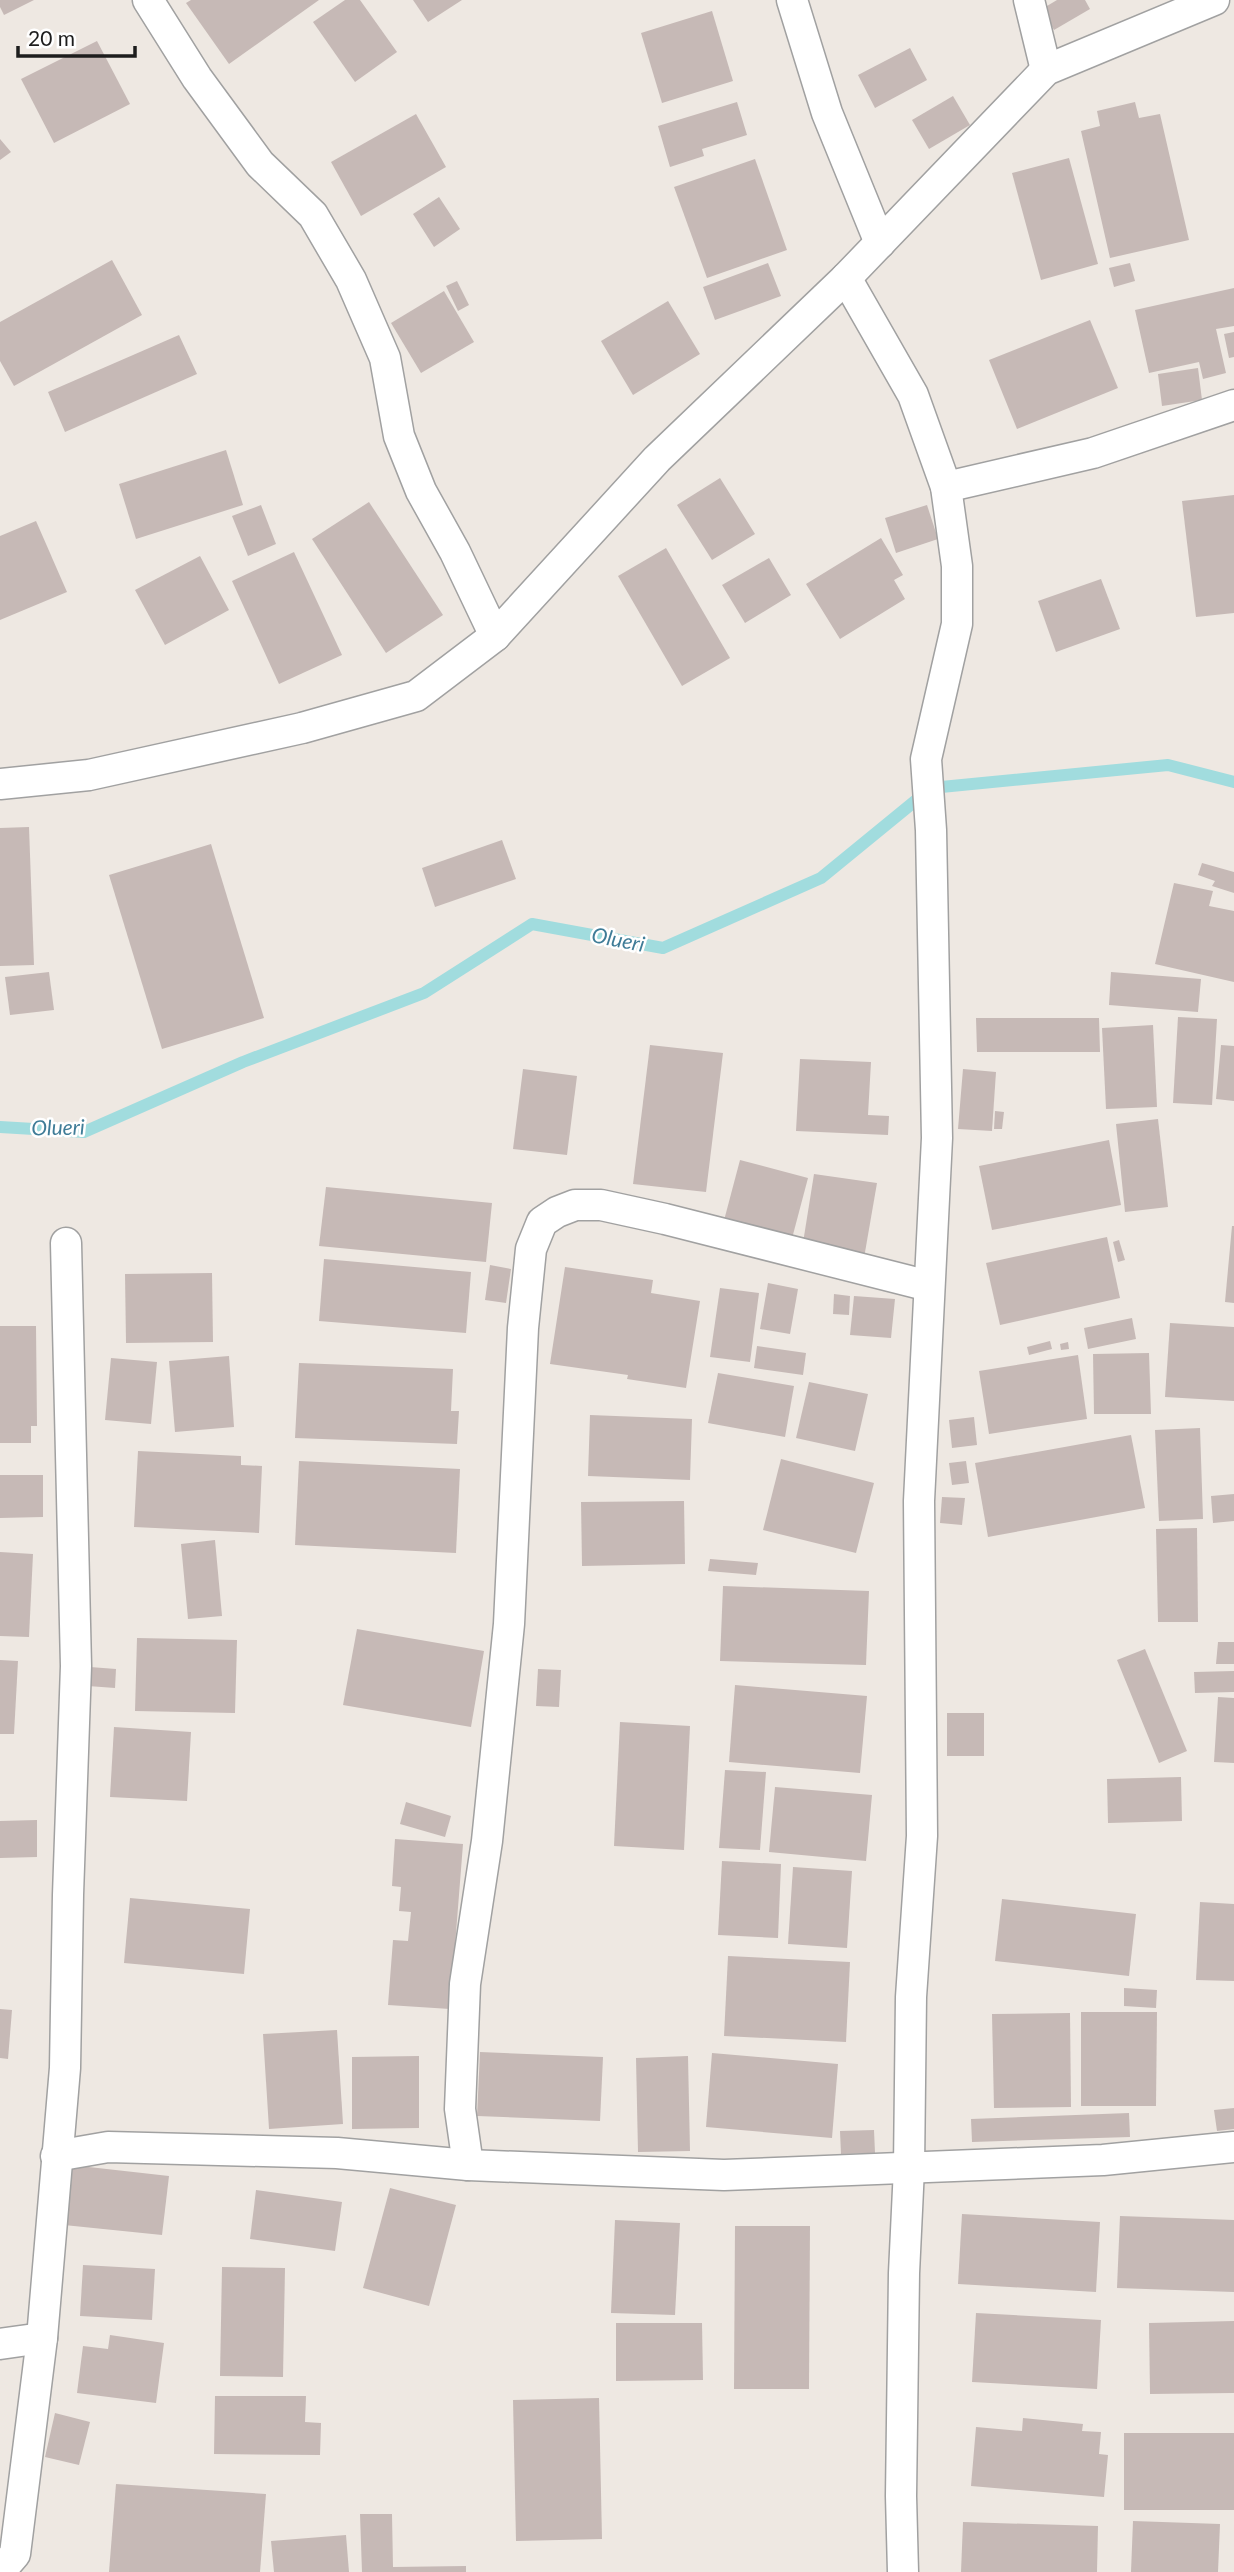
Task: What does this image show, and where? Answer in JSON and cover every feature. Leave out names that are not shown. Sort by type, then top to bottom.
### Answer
[{"type":"street","points":[[148,0],[191,69],[260,164],[313,215],[351,280],[385,358],[398,436],[421,491],[456,552],[495,636]]},
{"type":"street","points":[[792,0],[827,113],[880,243]]},
{"type":"street","points":[[1029,0],[1046,70]]},
{"type":"street","points":[[0,784],[89,775],[302,728],[416,696],[495,636],[657,459],[846,278],[1046,70],[1214,0]]},
{"type":"street","points":[[846,278],[913,395],[946,487],[957,566],[957,624],[926,759],[931,830],[937,1138],[919,1501],[922,1836],[911,1997],[909,2168],[904,2273],[901,2496],[903,2572]]},
{"type":"street","points":[[946,487],[1093,453],[1234,405]]},
{"type":"street","points":[[468,2165],[460,2109],[465,1984],[487,1841],[509,1624],[523,1328],[531,1249],[541,1222],[575,1205],[601,1205],[929,1286]]},
{"type":"street","points":[[6,2566],[15,2554],[42,2338],[65,2068],[76,1666],[66,1243]]},
{"type":"street","points":[[56,2156],[108,2147],[337,2153],[468,2165],[724,2175],[1103,2160],[1234,2147]]},
{"type":"street","points":[[0,2344],[42,2338]]},
{"type":"building","points":[[0,0],[34,0],[4,15]]},
{"type":"building","points":[[191,0],[319,0],[229,64],[186,3]]},
{"type":"building","points":[[345,0],[360,0],[397,52],[355,82],[313,22]]},
{"type":"building","points":[[413,0],[462,0],[428,22]]},
{"type":"building","points":[[1057,0],[1085,0],[1090,9],[1054,30],[1042,9]]},
{"type":"building","points":[[712,11],[733,81],[662,103],[641,33]]},
{"type":"building","points":[[97,41],[130,104],[54,143],[21,79]]},
{"type":"building","points":[[910,48],[927,80],[875,108],[858,75]]},
{"type":"building","points":[[953,96],[970,125],[929,149],[912,120]]},
{"type":"building","points":[[737,102],[747,135],[702,149],[704,156],[670,167],[658,126]]},
{"type":"building","points":[[1135,102],[1139,118],[1160,114],[1189,240],[1110,258],[1081,131],[1100,126],[1097,111]]},
{"type":"building","points":[[416,114],[446,167],[361,216],[331,162]]},
{"type":"building","points":[[0,139],[11,152],[0,160]]},
{"type":"building","points":[[1069,158],[1098,264],[1041,280],[1012,173]]},
{"type":"building","points":[[755,159],[787,250],[707,278],[674,187]]},
{"type":"building","points":[[439,197],[460,229],[434,247],[413,214]]},
{"type":"building","points":[[112,260],[142,315],[14,386],[0,361],[0,322]]},
{"type":"building","points":[[768,263],[781,296],[715,320],[703,287]]},
{"type":"building","points":[[1130,263],[1135,281],[1114,287],[1109,268]]},
{"type":"building","points":[[457,281],[469,305],[458,311],[446,286]]},
{"type":"building","points":[[1234,288],[1234,326],[1216,329],[1226,373],[1203,379],[1199,362],[1149,373],[1135,310]]},
{"type":"building","points":[[444,291],[474,342],[421,373],[391,323]]},
{"type":"building","points":[[668,301],[700,354],[633,395],[601,341]]},
{"type":"building","points":[[1090,320],[1118,388],[1017,429],[989,360]]},
{"type":"building","points":[[1234,332],[1234,357],[1229,358],[1224,334]]},
{"type":"building","points":[[179,335],[197,374],[65,432],[48,392]]},
{"type":"building","points":[[1198,368],[1202,400],[1162,406],[1158,374]]},
{"type":"building","points":[[226,450],[243,505],[136,539],[119,484]]},
{"type":"building","points":[[720,478],[755,534],[712,560],[677,505]]},
{"type":"building","points":[[1234,495],[1234,613],[1196,617],[1182,501]]},
{"type":"building","points":[[369,502],[443,615],[386,653],[312,539]]},
{"type":"building","points":[[261,505],[276,544],[248,556],[232,516]]},
{"type":"building","points":[[927,505],[938,539],[896,553],[885,518]]},
{"type":"building","points":[[36,521],[67,592],[0,620],[0,536]]},
{"type":"building","points":[[881,538],[903,575],[894,580],[905,599],[840,639],[806,584]]},
{"type":"building","points":[[666,548],[730,658],[682,686],[618,576]]},
{"type":"building","points":[[294,552],[342,655],[279,684],[232,581]]},
{"type":"building","points":[[200,556],[229,610],[165,645],[135,590]]},
{"type":"building","points":[[769,558],[791,595],[745,623],[722,585]]},
{"type":"building","points":[[1101,579],[1120,629],[1056,652],[1038,601]]},
{"type":"building","points":[[29,827],[34,965],[0,966],[0,828]]},
{"type":"building","points":[[502,840],[516,879],[435,907],[422,868]]},
{"type":"building","points":[[211,844],[264,1018],[162,1049],[109,875]]},
{"type":"building","points":[[1202,863],[1234,872],[1234,893],[1212,886],[1215,881],[1198,875]]},
{"type":"building","points":[[1174,883],[1213,891],[1209,906],[1234,911],[1234,982],[1155,964]]},
{"type":"building","points":[[49,972],[54,1010],[10,1015],[5,977]]},
{"type":"building","points":[[1111,972],[1201,979],[1198,1012],[1109,1005]]},
{"type":"building","points":[[1178,1017],[1217,1019],[1212,1105],[1173,1103]]},
{"type":"building","points":[[976,1018],[1099,1018],[1100,1052],[977,1052]]},
{"type":"building","points":[[1153,1025],[1157,1107],[1106,1109],[1102,1028]]},
{"type":"building","points":[[650,1045],[723,1053],[706,1192],[633,1184]]},
{"type":"building","points":[[1221,1045],[1234,1046],[1234,1101],[1216,1099]]},
{"type":"building","points":[[800,1059],[871,1062],[868,1115],[889,1116],[888,1135],[796,1131]]},
{"type":"building","points":[[523,1069],[577,1076],[567,1155],[513,1149]]},
{"type":"building","points":[[963,1069],[996,1072],[992,1131],[958,1129]]},
{"type":"building","points":[[995,1111],[1004,1112],[1002,1129],[994,1129]]},
{"type":"building","points":[[1158,1119],[1168,1207],[1125,1212],[1116,1124]]},
{"type":"building","points":[[1109,1140],[1121,1205],[992,1230],[979,1166]]},
{"type":"building","points":[[740,1160],[808,1178],[790,1246],[722,1228]]},
{"type":"building","points":[[814,1174],[877,1183],[864,1258],[802,1249]]},
{"type":"building","points":[[326,1187],[492,1203],[486,1262],[319,1246]]},
{"type":"building","points":[[1234,1226],[1234,1303],[1225,1302]]},
{"type":"building","points":[[1107,1237],[1120,1298],[1000,1325],[986,1263]]},
{"type":"building","points":[[1119,1240],[1125,1260],[1118,1262],[1113,1242]]},
{"type":"building","points":[[324,1259],[471,1272],[466,1333],[319,1321]]},
{"type":"building","points":[[490,1265],[511,1269],[506,1303],[485,1300]]},
{"type":"building","points":[[565,1267],[653,1280],[651,1293],[700,1301],[686,1388],[627,1379],[628,1375],[550,1364]]},
{"type":"building","points":[[212,1273],[213,1342],[126,1343],[125,1274]]},
{"type":"building","points":[[768,1283],[798,1289],[790,1334],[760,1329]]},
{"type":"building","points":[[720,1288],[759,1293],[750,1362],[710,1357]]},
{"type":"building","points":[[834,1294],[850,1296],[849,1315],[833,1314]]},
{"type":"building","points":[[854,1296],[895,1299],[891,1338],[850,1335]]},
{"type":"building","points":[[1132,1318],[1136,1339],[1088,1349],[1084,1328]]},
{"type":"building","points":[[1170,1323],[1234,1327],[1234,1401],[1165,1397]]},
{"type":"building","points":[[0,1326],[36,1326],[37,1426],[31,1426],[31,1443],[0,1443]]},
{"type":"building","points":[[1050,1341],[1052,1349],[1029,1355],[1027,1347]]},
{"type":"building","points":[[1068,1342],[1069,1349],[1061,1350],[1060,1344]]},
{"type":"building","points":[[757,1346],[806,1353],[803,1375],[754,1368]]},
{"type":"building","points":[[1149,1353],[1151,1414],[1094,1414],[1093,1354]]},
{"type":"building","points":[[1078,1355],[1087,1419],[989,1434],[979,1371]]},
{"type":"building","points":[[229,1356],[234,1427],[175,1432],[169,1361]]},
{"type":"building","points":[[111,1358],[157,1362],[151,1424],[105,1420]]},
{"type":"building","points":[[299,1363],[453,1369],[451,1411],[459,1411],[457,1444],[295,1438]]},
{"type":"building","points":[[718,1373],[794,1386],[785,1437],[708,1423]]},
{"type":"building","points":[[809,1382],[868,1394],[855,1451],[796,1438]]},
{"type":"building","points":[[590,1415],[692,1419],[690,1480],[588,1476]]},
{"type":"building","points":[[974,1417],[977,1445],[952,1448],[949,1420]]},
{"type":"building","points":[[1200,1428],[1203,1519],[1159,1521],[1155,1430]]},
{"type":"building","points":[[1131,1435],[1145,1508],[988,1537],[975,1463]]},
{"type":"building","points":[[138,1451],[241,1456],[241,1465],[262,1466],[259,1533],[134,1527]]},
{"type":"building","points":[[781,1459],[874,1483],[856,1553],[763,1530]]},
{"type":"building","points":[[299,1461],[460,1469],[456,1553],[295,1545]]},
{"type":"building","points":[[966,1461],[969,1483],[952,1485],[949,1463]]},
{"type":"building","points":[[0,1475],[43,1475],[43,1517],[0,1518]]},
{"type":"building","points":[[1234,1494],[1234,1521],[1213,1523],[1211,1496]]},
{"type":"building","points":[[942,1497],[965,1498],[962,1525],[940,1523]]},
{"type":"building","points":[[684,1501],[685,1564],[582,1566],[581,1502]]},
{"type":"building","points":[[1197,1528],[1198,1622],[1158,1622],[1156,1529]]},
{"type":"building","points":[[215,1540],[222,1616],[188,1619],[181,1544]]},
{"type":"building","points":[[0,1552],[33,1554],[29,1637],[0,1636]]},
{"type":"building","points":[[710,1559],[758,1563],[756,1575],[708,1571]]},
{"type":"building","points":[[723,1586],[869,1591],[866,1665],[720,1661]]},
{"type":"building","points":[[357,1629],[484,1651],[471,1727],[343,1705]]},
{"type":"building","points":[[137,1638],[237,1640],[235,1713],[135,1711]]},
{"type":"building","points":[[1218,1642],[1234,1642],[1234,1664],[1216,1664]]},
{"type":"building","points":[[1145,1649],[1187,1751],[1159,1763],[1117,1660]]},
{"type":"building","points":[[0,1660],[18,1661],[14,1734],[0,1734]]},
{"type":"building","points":[[90,1667],[116,1669],[115,1688],[88,1686]]},
{"type":"building","points":[[538,1669],[561,1670],[559,1707],[536,1706]]},
{"type":"building","points":[[1234,1671],[1234,1692],[1195,1693],[1194,1672]]},
{"type":"building","points":[[735,1685],[867,1696],[860,1773],[729,1762]]},
{"type":"building","points":[[1218,1697],[1234,1698],[1234,1763],[1214,1762]]},
{"type":"building","points":[[947,1713],[984,1713],[984,1756],[947,1756]]},
{"type":"building","points":[[620,1722],[690,1726],[684,1850],[614,1846]]},
{"type":"building","points":[[114,1727],[191,1732],[187,1801],[110,1797]]},
{"type":"building","points":[[725,1770],[766,1772],[760,1850],[719,1848]]},
{"type":"building","points":[[1181,1777],[1182,1821],[1108,1823],[1107,1779]]},
{"type":"building","points":[[775,1787],[872,1795],[866,1861],[769,1852]]},
{"type":"building","points":[[406,1802],[451,1816],[445,1837],[400,1824]]},
{"type":"building","points":[[37,1820],[37,1857],[0,1858],[0,1821]]},
{"type":"building","points":[[395,1839],[463,1844],[450,2009],[388,2005],[393,1940],[408,1941],[411,1912],[399,1911],[401,1887],[392,1886]]},
{"type":"building","points":[[722,1861],[781,1864],[778,1938],[718,1935]]},
{"type":"building","points":[[793,1867],[852,1871],[847,1948],[788,1944]]},
{"type":"building","points":[[130,1898],[250,1909],[244,1974],[124,1963]]},
{"type":"building","points":[[1002,1899],[1136,1914],[1129,1976],[995,1961]]},
{"type":"building","points":[[1200,1902],[1234,1904],[1234,1981],[1196,1980]]},
{"type":"building","points":[[728,1956],[850,1962],[846,2042],[724,2036]]},
{"type":"building","points":[[1124,1988],[1157,1990],[1156,2008],[1124,2006]]},
{"type":"building","points":[[0,2009],[12,2010],[8,2059],[0,2058]]},
{"type":"building","points":[[1081,2012],[1157,2012],[1156,2106],[1081,2106]]},
{"type":"building","points":[[1070,2013],[1071,2107],[994,2108],[992,2014]]},
{"type":"building","points":[[337,2030],[343,2124],[269,2129],[263,2034]]},
{"type":"building","points":[[480,2052],[603,2057],[600,2121],[477,2116]]},
{"type":"building","points":[[712,2053],[838,2064],[832,2138],[706,2127]]},
{"type":"building","points":[[419,2056],[419,2128],[352,2129],[352,2057]]},
{"type":"building","points":[[688,2056],[690,2151],[638,2152],[636,2058]]},
{"type":"building","points":[[1234,2108],[1234,2129],[1217,2131],[1214,2110]]},
{"type":"building","points":[[1129,2113],[1130,2137],[972,2142],[971,2119]]},
{"type":"building","points":[[874,2130],[875,2153],[841,2154],[840,2131]]},
{"type":"building","points":[[71,2165],[169,2176],[162,2235],[64,2225]]},
{"type":"building","points":[[390,2188],[456,2205],[429,2306],[363,2288]]},
{"type":"building","points":[[256,2190],[342,2202],[335,2251],[250,2239]]},
{"type":"building","points":[[962,2214],[1100,2222],[1096,2292],[958,2284]]},
{"type":"building","points":[[1120,2216],[1234,2220],[1234,2292],[1117,2288]]},
{"type":"building","points":[[615,2220],[680,2223],[675,2315],[611,2313]]},
{"type":"building","points":[[735,2226],[810,2226],[809,2389],[734,2389]]},
{"type":"building","points":[[83,2265],[155,2269],[152,2320],[80,2316]]},
{"type":"building","points":[[222,2267],[285,2268],[283,2377],[220,2376]]},
{"type":"building","points":[[976,2313],[1101,2320],[1097,2389],[972,2382]]},
{"type":"building","points":[[1234,2321],[1234,2393],[1150,2394],[1149,2323]]},
{"type":"building","points":[[616,2323],[702,2323],[703,2380],[616,2381]]},
{"type":"building","points":[[110,2335],[164,2343],[156,2403],[77,2393],[83,2346],[108,2349]]},
{"type":"building","points":[[215,2396],[306,2396],[305,2422],[321,2423],[320,2455],[214,2454]]},
{"type":"building","points":[[599,2398],[602,2539],[516,2541],[513,2400]]},
{"type":"building","points":[[55,2413],[90,2422],[79,2465],[45,2457]]},
{"type":"building","points":[[1023,2418],[1083,2424],[1082,2431],[1101,2432],[1099,2454],[1108,2455],[1104,2497],[971,2486],[976,2427],[1022,2431]]},
{"type":"building","points":[[1124,2433],[1234,2433],[1234,2510],[1124,2510]]},
{"type":"building","points":[[116,2484],[266,2494],[260,2572],[109,2572]]},
{"type":"building","points":[[360,2514],[392,2514],[393,2567],[466,2566],[466,2572],[362,2572]]},
{"type":"building","points":[[1133,2521],[1220,2524],[1218,2572],[1131,2572]]},
{"type":"building","points":[[963,2522],[1098,2526],[1097,2572],[961,2572]]},
{"type":"building","points":[[346,2535],[349,2572],[274,2572],[271,2541]]},
{"type":"waterway","name":"Olueri","points":[[0,1127],[84,1132],[243,1062],[424,993],[532,924],[663,948],[821,878],[931,788],[1168,765],[1234,782]]}]
